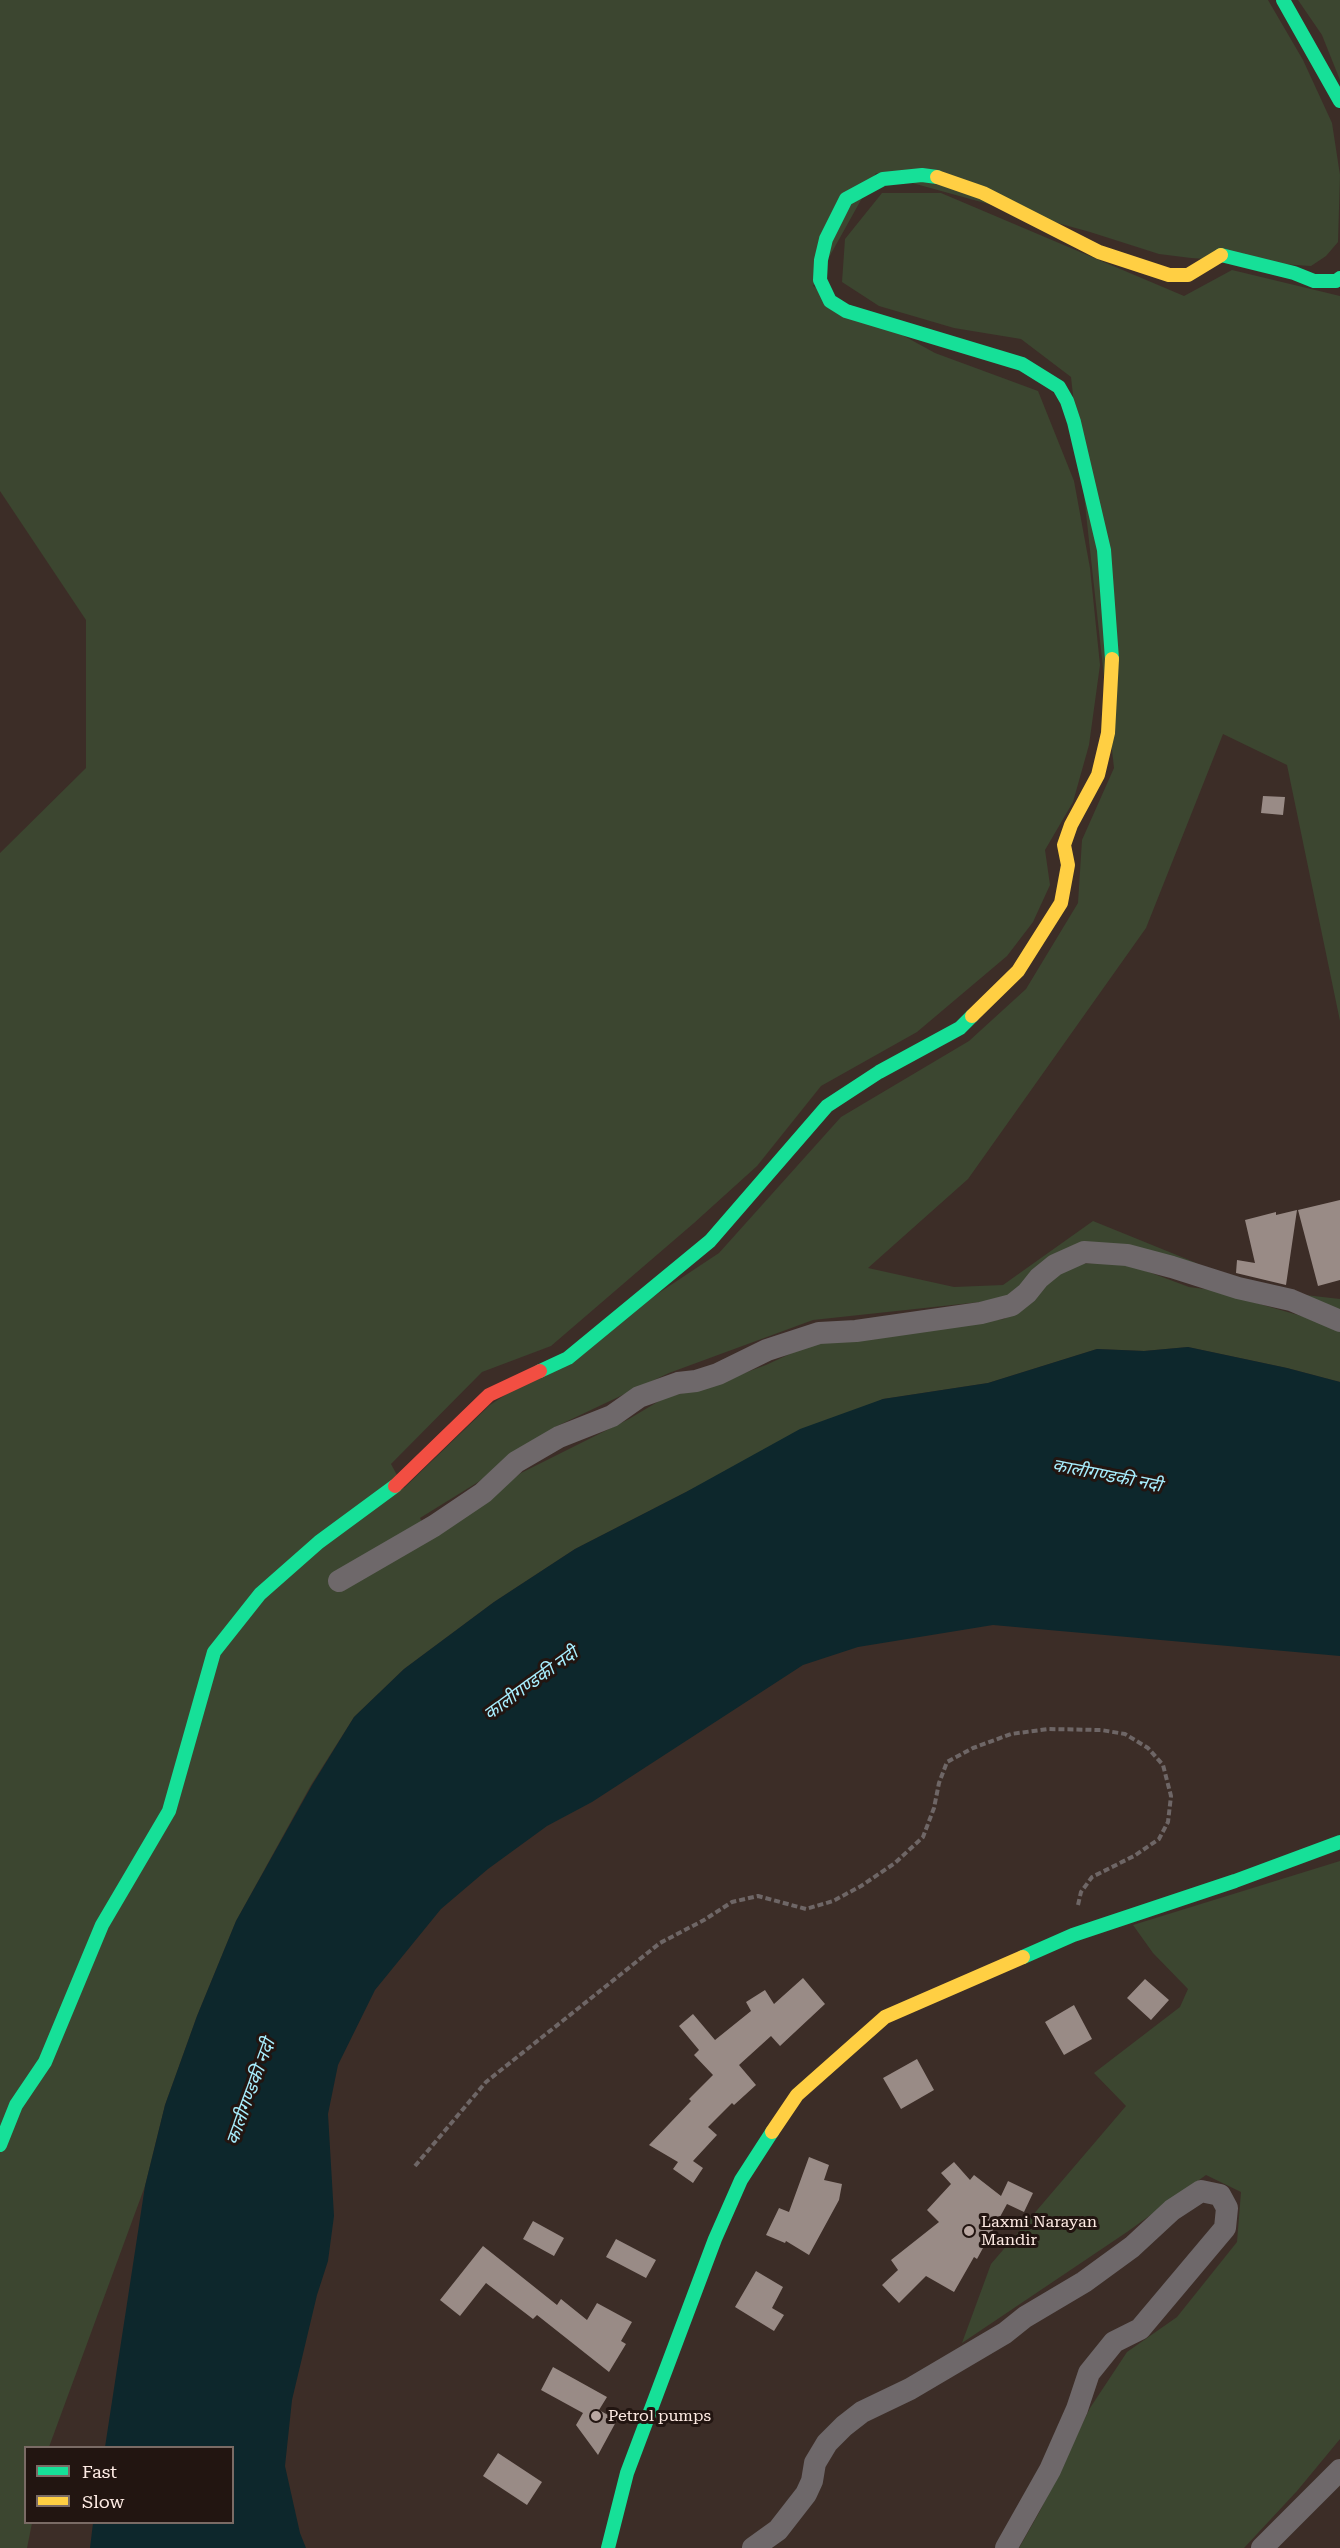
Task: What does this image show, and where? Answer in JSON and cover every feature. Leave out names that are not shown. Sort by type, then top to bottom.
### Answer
[{"type":"main road","points":[[1283,0],[1340,101]]},
{"type":"main road","points":[[0,2145],[16,2105],[45,2062],[102,1925],[169,1811],[214,1652],[260,1594],[319,1542],[405,1479],[489,1395],[568,1358],[710,1241],[827,1106],[879,1072],[960,1028],[1018,972],[1061,903],[1068,865],[1064,845],[1071,825],[1098,775],[1107,733],[1112,659],[1104,550],[1074,422],[1067,401],[1059,387],[1022,364],[846,311],[830,300],[820,280],[821,260],[826,239],[846,199],[883,179],[922,175],[942,177],[983,194],[1099,252],[1169,274],[1188,275],[1221,255],[1314,280],[1336,281],[1340,278]]},
{"type":"main road","points":[[608,2548],[627,2473],[719,2229],[741,2180],[797,2095],[885,2017],[1073,1935],[1246,1877],[1340,1842]]},
{"type":"street","points":[[339,1581],[434,1526],[483,1493],[516,1462],[560,1437],[612,1416],[639,1397],[678,1383],[696,1382],[718,1374],[766,1350],[819,1333],[856,1331],[981,1313],[1012,1305],[1028,1293],[1039,1278],[1055,1264],[1084,1252],[1127,1255],[1172,1267],[1238,1288],[1292,1300],[1340,1321]]},
{"type":"street","points":[[753,2548],[778,2530],[806,2494],[812,2481],[815,2463],[827,2443],[862,2412],[910,2389],[1005,2333],[1025,2317],[1084,2282],[1132,2247],[1172,2210],[1201,2191],[1220,2195],[1227,2208],[1225,2229],[1140,2329],[1114,2342],[1089,2373],[1077,2409],[1050,2470],[1006,2548]]},
{"type":"street","points":[[1262,2548],[1340,2470]]},
{"type":"path","points":[[415,2166],[486,2082],[660,1943],[732,1902],[758,1896],[806,1909],[833,1901],[861,1886],[895,1863],[923,1837],[947,1762],[973,1748],[1011,1734],[1048,1729],[1101,1730],[1125,1734],[1148,1748],[1163,1765],[1171,1796],[1168,1822],[1159,1839],[1134,1856],[1092,1877],[1081,1892],[1073,1935]]},
{"type":"green space","points":[[0,0],[1268,0],[1303,60],[1332,123],[1340,175],[1338,242],[1326,256],[1311,266],[1159,254],[1090,232],[876,173],[813,286],[935,353],[1038,391],[1074,481],[1090,568],[1100,665],[1089,745],[1073,802],[1045,850],[1050,885],[1033,922],[1007,956],[917,1032],[821,1086],[757,1166],[694,1223],[551,1346],[482,1372],[391,1464],[404,1488],[490,1405],[719,1253],[841,1117],[969,1041],[1026,989],[1078,903],[1082,840],[1114,768],[1071,377],[1021,339],[954,328],[879,306],[842,282],[845,239],[882,193],[941,193],[1184,296],[1232,270],[1340,296],[1340,1021],[1287,765],[1223,734],[1146,928],[968,1179],[868,1268],[954,1287],[1003,1285],[1093,1221],[1194,1262],[1237,1284],[1279,1292],[1340,1299],[1340,1310],[1082,1246],[1008,1299],[813,1320],[669,1373],[555,1427],[483,1479],[420,1518],[431,1539],[521,1473],[629,1419],[664,1398],[706,1387],[766,1365],[811,1344],[1004,1319],[1029,1304],[1045,1285],[1071,1264],[1122,1262],[1189,1287],[1220,1291],[1340,1327],[1340,1382],[1188,1347],[1144,1351],[1097,1349],[988,1383],[883,1399],[686,1492],[575,1549],[494,1602],[404,1669],[354,1717],[311,1785],[236,1921],[197,2016],[165,2105],[145,2186],[49,2446],[24,2446],[24,2524],[32,2524],[27,2548],[0,2548],[0,853],[86,768],[86,620],[0,491]]},
{"type":"green space","points":[[1298,0],[1340,0],[1340,80],[1322,35]]},
{"type":"green space","points":[[1340,1861],[1340,2439],[1297,2491],[1244,2548],[1019,2548],[1040,2511],[1090,2408],[1127,2352],[1177,2317],[1237,2242],[1241,2192],[1206,2175],[1127,2232],[962,2343],[991,2264],[1126,2106],[1094,2073],[1180,2007],[1188,1989],[1153,1953],[1133,1925]]},
{"type":"water","name":"कालीगण्डकी नदी","points":[[1188,1347],[1340,1382],[1340,1656],[993,1625],[858,1647],[803,1665],[592,1802],[547,1826],[488,1869],[441,1909],[375,1990],[338,2065],[328,2114],[334,2216],[328,2261],[317,2295],[292,2400],[285,2466],[300,2533],[306,2548],[90,2548],[93,2524],[234,2524],[234,2446],[105,2446],[145,2186],[165,2105],[197,2016],[236,1921],[312,1785],[354,1717],[404,1669],[494,1602],[575,1549],[686,1492],[800,1429],[883,1399],[988,1383],[1097,1349],[1144,1351]]},
{"type":"building","points":[[1263,796],[1285,797],[1283,815],[1261,813]]},
{"type":"building","points":[[1340,1200],[1340,1280],[1318,1286],[1298,1210]]},
{"type":"building","points":[[1297,1210],[1286,1285],[1236,1273],[1237,1260],[1255,1263],[1245,1220],[1276,1212],[1276,1215]]},
{"type":"building","points":[[803,1978],[825,2004],[780,2046],[771,2036],[739,2065],[756,2085],[734,2105],[732,2103],[708,2127],[717,2135],[693,2161],[703,2168],[693,2183],[673,2169],[678,2162],[649,2145],[713,2075],[694,2055],[699,2050],[679,2026],[693,2014],[715,2040],[751,2011],[746,2002],[765,1990],[774,2004]]},
{"type":"building","points":[[1145,1979],[1169,2000],[1151,2020],[1127,1998]]},
{"type":"building","points":[[1074,2005],[1092,2039],[1064,2055],[1045,2022]]},
{"type":"building","points":[[917,2059],[934,2090],[901,2109],[883,2078]]},
{"type":"building","points":[[809,2157],[829,2165],[824,2180],[842,2184],[839,2200],[809,2255],[786,2241],[785,2243],[766,2235],[779,2208],[789,2212]]},
{"type":"building","points":[[954,2162],[970,2180],[974,2175],[1001,2196],[1008,2181],[1033,2193],[1024,2212],[1007,2204],[977,2259],[974,2257],[954,2292],[926,2276],[899,2303],[882,2285],[898,2270],[891,2260],[939,2222],[927,2210],[951,2184],[941,2173]]},
{"type":"building","points":[[533,2221],[564,2238],[554,2256],[523,2239]]},
{"type":"building","points":[[616,2239],[656,2260],[646,2278],[606,2257]]},
{"type":"building","points":[[483,2246],[557,2305],[561,2299],[587,2320],[597,2303],[632,2322],[621,2341],[626,2344],[609,2372],[537,2315],[533,2319],[486,2283],[460,2316],[440,2300]]},
{"type":"building","points":[[756,2271],[783,2287],[772,2308],[784,2315],[774,2331],[735,2307]]},
{"type":"building","name":"Petrol pumps","points":[[553,2367],[607,2397],[599,2410],[617,2420],[598,2455],[576,2425],[583,2413],[541,2390]]},
{"type":"building","points":[[498,2453],[542,2482],[527,2505],[483,2476]]},
{"type":"traffic: fast","points":[[1283,0],[1340,101]]},
{"type":"traffic: fast","points":[[937,177],[922,175],[883,179],[846,199],[826,239],[821,260],[820,280],[830,301],[846,311],[1022,364],[1059,387],[1067,401],[1074,422],[1104,550],[1112,659]]},
{"type":"traffic: fast","points":[[1221,255],[1294,273],[1314,281],[1336,281],[1340,278]]},
{"type":"traffic: fast","points":[[540,1371],[568,1358],[710,1241],[827,1106],[879,1072],[960,1028],[972,1016]]},
{"type":"traffic: fast","points":[[0,2145],[16,2105],[45,2062],[102,1925],[169,1811],[214,1652],[260,1594],[319,1542],[395,1486]]},
{"type":"traffic: fast","points":[[1023,1957],[1073,1935],[1235,1881],[1340,1842]]},
{"type":"traffic: fast","points":[[608,2548],[627,2473],[715,2239],[741,2180],[772,2132]]},
{"type":"traffic: slow","points":[[937,177],[983,193],[1099,252],[1169,275],[1188,275],[1221,255]]},
{"type":"traffic: slow","points":[[972,1016],[1018,971],[1061,903],[1068,865],[1064,845],[1071,825],[1098,775],[1108,733],[1112,659]]},
{"type":"traffic: slow","points":[[772,2132],[797,2095],[885,2017],[1023,1957]]},
{"type":"traffic: jam","points":[[395,1486],[489,1395],[540,1371]]},
{"type":"place","name":"Laxmi Narayan Mandir","points":[[969,2231]]},
{"type":"place","name":"Petrol pumps","points":[[596,2416]]}]
